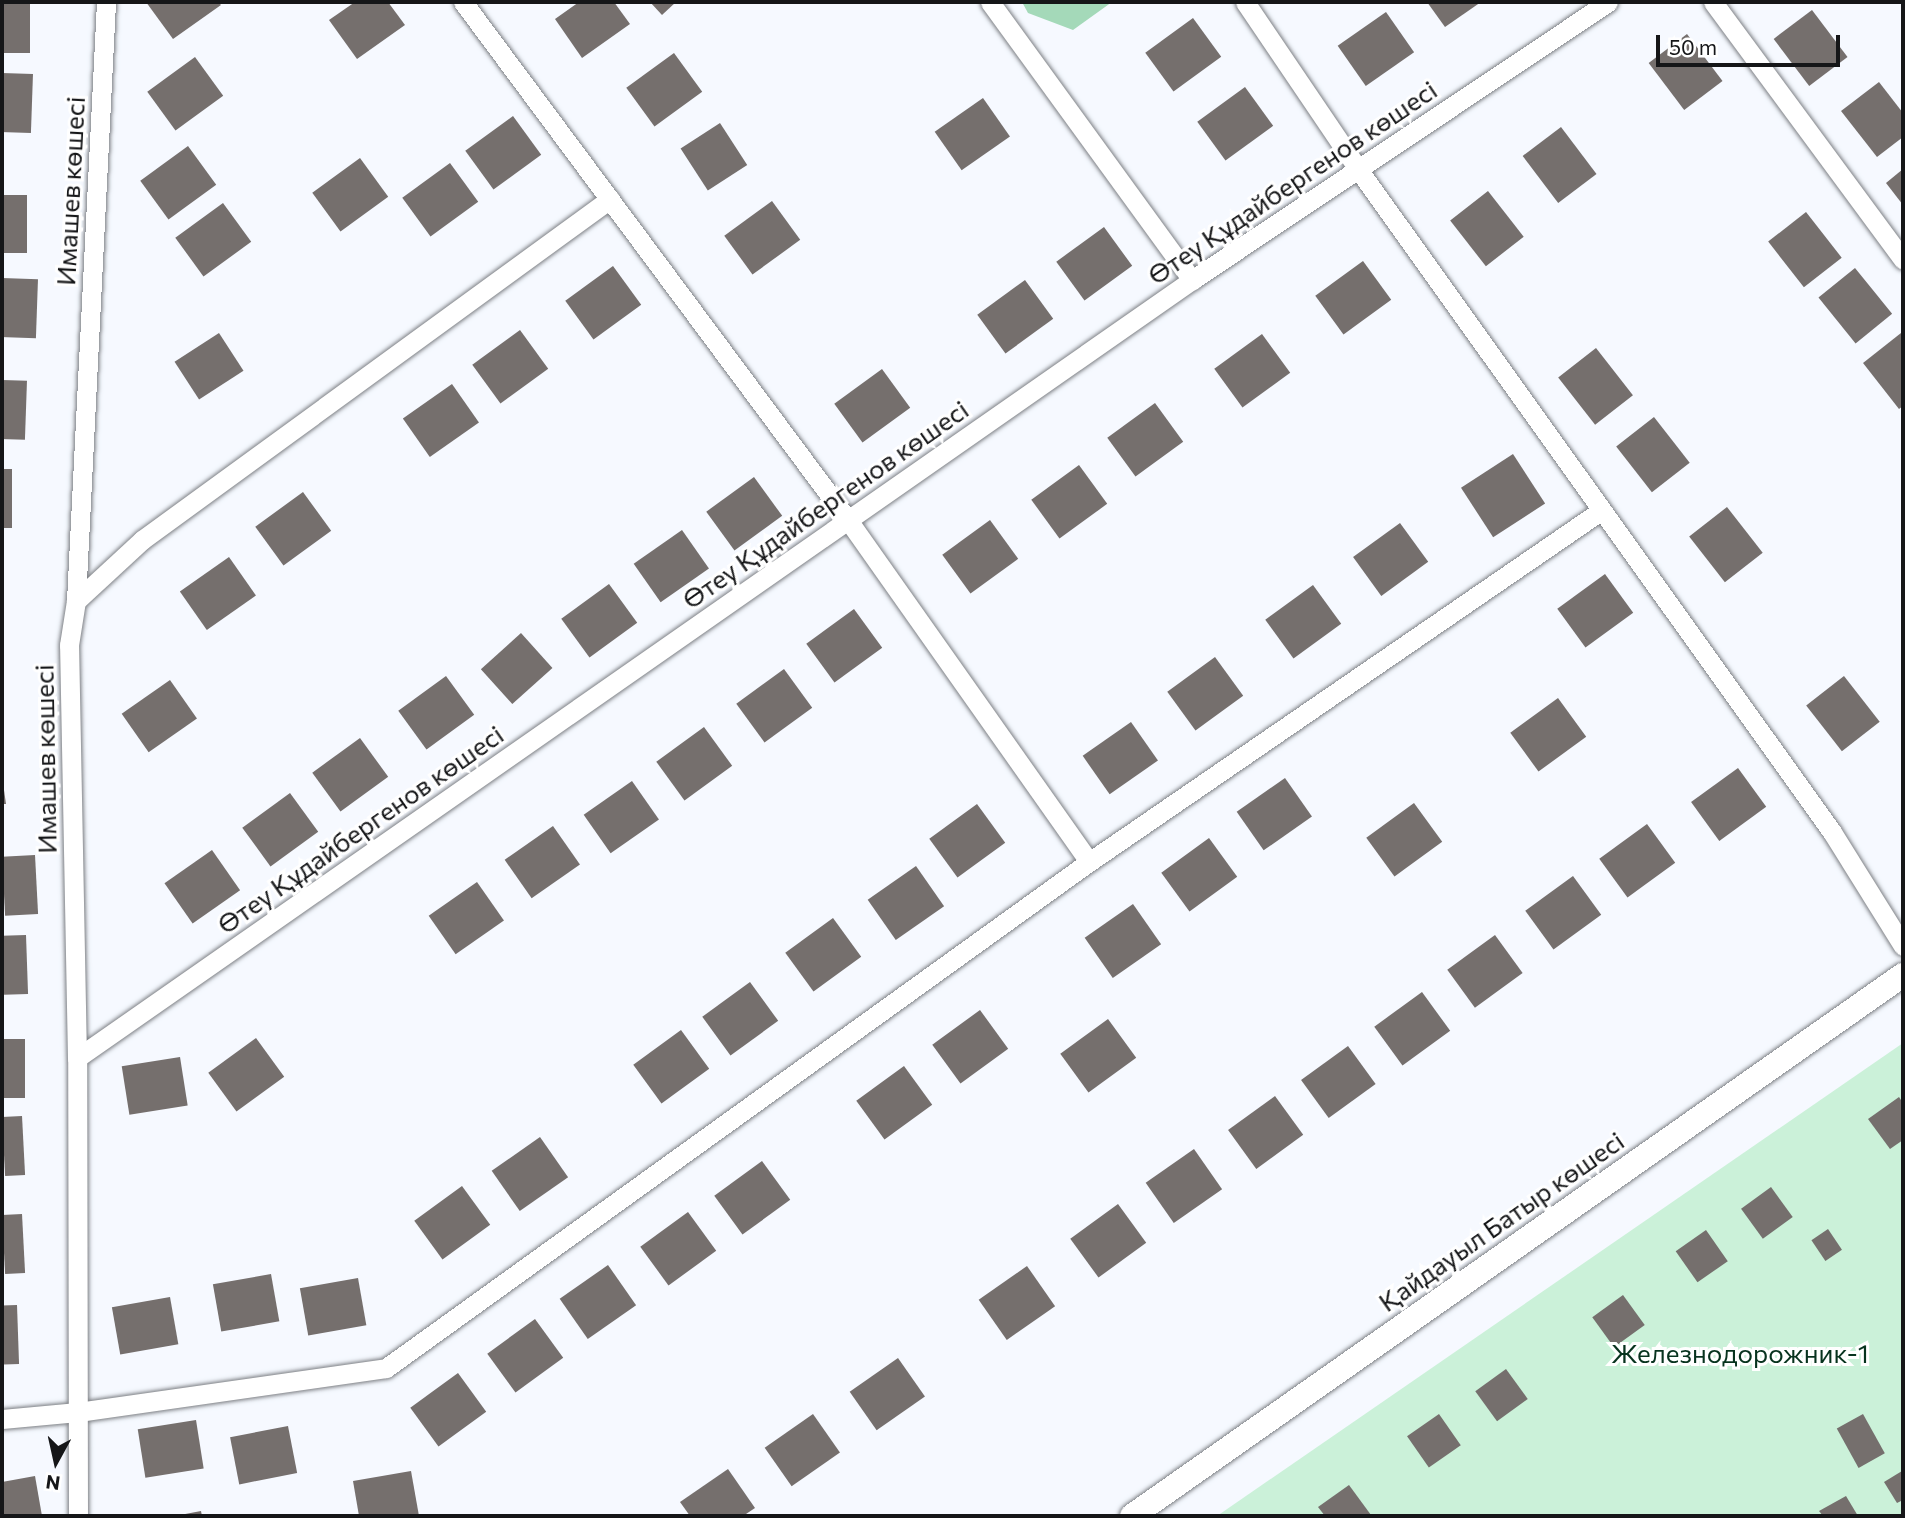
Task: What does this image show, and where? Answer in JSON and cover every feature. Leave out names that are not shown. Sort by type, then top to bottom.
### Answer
[{"type":"street","name":"Имашев көшесі","points":[[78,1516],[77,1058],[69,645],[76,601],[106,2]]},
{"type":"street","points":[[463,2],[848,520],[1089,862]]},
{"type":"street","points":[[990,2],[1192,280]]},
{"type":"street","points":[[1245,2],[1358,169],[1832,832],[1903,946]]},
{"type":"street","name":"Өтеу Құдайбергенов көшесі","points":[[77,1058],[1192,280],[1608,2]]},
{"type":"street","points":[[1713,2],[1903,260]]},
{"type":"street","points":[[76,601],[142,540],[610,199]]},
{"type":"street","points":[[2,1419],[78,1412],[386,1368],[1089,862],[1602,510]]},
{"type":"street","name":"Қайдауыл Батыр көшесі","points":[[1132,1516],[1903,975]]},
{"type":"green space","points":[[1022,2],[1112,2],[1073,30],[1028,13]]},
{"type":"green space","name":"Железнодорожник-1","points":[[1903,1043],[1903,1516],[1217,1516]]},
{"type":"building","points":[[2,2],[30,2],[30,53],[2,53]]},
{"type":"building","points":[[146,2],[218,2],[221,5],[173,39]]},
{"type":"building","points":[[355,2],[388,2],[405,25],[357,59],[329,20]]},
{"type":"building","points":[[579,2],[614,2],[630,24],[582,58],[555,19]]},
{"type":"building","points":[[650,2],[676,2],[662,15]]},
{"type":"building","points":[[1427,2],[1481,2],[1445,27]]},
{"type":"building","points":[[1812,10],[1848,57],[1809,86],[1774,39]]},
{"type":"building","points":[[1386,12],[1414,52],[1366,86],[1338,46]]},
{"type":"building","points":[[1193,18],[1221,57],[1173,92],[1145,53]]},
{"type":"building","points":[[1687,34],[1723,81],[1684,110],[1649,63]]},
{"type":"building","points":[[674,53],[702,92],[654,127],[626,88]]},
{"type":"building","points":[[195,57],[223,96],[175,131],[147,92]]},
{"type":"building","points":[[2,73],[33,74],[31,133],[2,132]]},
{"type":"building","points":[[1879,82],[1903,113],[1903,137],[1877,157],[1841,111]]},
{"type":"building","points":[[1245,87],[1273,126],[1225,161],[1197,122]]},
{"type":"building","points":[[983,98],[1010,137],[962,170],[935,132]]},
{"type":"building","points":[[513,116],[541,155],[493,190],[465,151]]},
{"type":"building","points":[[720,123],[747,165],[708,191],[681,149]]},
{"type":"building","points":[[1561,127],[1597,174],[1558,203],[1523,156]]},
{"type":"building","points":[[188,146],[216,185],[168,220],[140,181]]},
{"type":"building","points":[[360,158],[388,197],[340,232],[312,193]]},
{"type":"building","points":[[450,163],[478,202],[430,237],[402,198]]},
{"type":"building","points":[[1903,169],[1903,205],[1886,183]]},
{"type":"building","points":[[1488,191],[1524,237],[1486,266],[1450,221]]},
{"type":"building","points":[[2,195],[27,195],[27,253],[2,253]]},
{"type":"building","points":[[772,201],[800,240],[752,275],[724,236]]},
{"type":"building","points":[[223,203],[251,242],[203,277],[175,238]]},
{"type":"building","points":[[1806,212],[1842,258],[1804,287],[1768,242]]},
{"type":"building","points":[[1104,227],[1132,266],[1084,301],[1056,262]]},
{"type":"building","points":[[1363,261],[1391,300],[1343,335],[1315,296]]},
{"type":"building","points":[[613,266],[641,305],[593,340],[565,301]]},
{"type":"building","points":[[1855,268],[1892,314],[1856,343],[1818,298]]},
{"type":"building","points":[[2,278],[38,279],[36,338],[2,337]]},
{"type":"building","points":[[1025,280],[1053,319],[1005,354],[977,315]]},
{"type":"building","points":[[520,330],[548,369],[500,404],[472,365]]},
{"type":"building","points":[[219,333],[244,371],[199,400],[175,362]]},
{"type":"building","points":[[1901,333],[1903,406],[1899,409],[1863,363]]},
{"type":"building","points":[[1262,334],[1290,373],[1242,408],[1214,369]]},
{"type":"building","points":[[1596,348],[1633,395],[1595,425],[1558,378]]},
{"type":"building","points":[[882,369],[910,408],[862,443],[834,404]]},
{"type":"building","points":[[2,380],[27,381],[25,440],[2,439]]},
{"type":"building","points":[[452,384],[479,423],[430,457],[403,418]]},
{"type":"building","points":[[1155,403],[1183,442],[1135,477],[1107,438]]},
{"type":"building","points":[[1654,417],[1690,463],[1652,492],[1616,447]]},
{"type":"building","points":[[1513,454],[1545,503],[1493,537],[1461,488]]},
{"type":"building","points":[[1079,465],[1107,504],[1059,539],[1031,500]]},
{"type":"building","points":[[2,469],[12,469],[12,528],[2,528]]},
{"type":"building","points":[[754,477],[782,516],[734,551],[706,512]]},
{"type":"building","points":[[303,492],[331,531],[283,566],[255,527]]},
{"type":"building","points":[[1727,507],[1763,553],[1725,582],[1689,537]]},
{"type":"building","points":[[990,520],[1018,559],[970,594],[942,555]]},
{"type":"building","points":[[1400,523],[1428,562],[1381,596],[1353,557]]},
{"type":"building","points":[[682,530],[709,569],[661,602],[634,564]]},
{"type":"building","points":[[229,557],[256,596],[207,630],[180,591]]},
{"type":"building","points":[[1605,574],[1633,613],[1585,648],[1557,609]]},
{"type":"building","points":[[609,584],[637,623],[589,658],[561,619]]},
{"type":"building","points":[[1313,585],[1341,624],[1293,659],[1265,620]]},
{"type":"building","points":[[854,609],[882,648],[834,683],[806,644]]},
{"type":"building","points":[[521,633],[552,668],[512,704],[481,669]]},
{"type":"building","points":[[1215,657],[1243,696],[1195,731],[1167,692]]},
{"type":"building","points":[[784,669],[812,708],[764,743],[736,704]]},
{"type":"building","points":[[446,676],[474,715],[426,750],[398,711]]},
{"type":"building","points":[[1844,676],[1880,722],[1842,751],[1806,706]]},
{"type":"building","points":[[170,680],[197,719],[149,752],[122,714]]},
{"type":"building","points":[[1558,698],[1586,737],[1538,772],[1510,733]]},
{"type":"building","points":[[1131,722],[1158,761],[1110,794],[1083,756]]},
{"type":"building","points":[[704,727],[732,766],[684,801],[656,762]]},
{"type":"building","points":[[360,738],[388,777],[340,812],[312,773]]},
{"type":"building","points":[[1738,768],[1766,807],[1719,841],[1691,802]]},
{"type":"building","points":[[2,776],[6,804],[2,804]]},
{"type":"building","points":[[1285,778],[1312,817],[1264,850],[1237,812]]},
{"type":"building","points":[[632,781],[659,820],[611,853],[584,815]]},
{"type":"building","points":[[290,793],[318,832],[270,867],[242,828]]},
{"type":"building","points":[[1414,803],[1442,842],[1394,877],[1366,838]]},
{"type":"building","points":[[977,804],[1005,843],[957,878],[929,839]]},
{"type":"building","points":[[1647,824],[1675,863],[1627,898],[1599,859]]},
{"type":"building","points":[[553,826],[580,865],[532,898],[505,860]]},
{"type":"building","points":[[1209,838],[1237,877],[1189,912],[1161,873]]},
{"type":"building","points":[[212,850],[240,890],[193,923],[164,883]]},
{"type":"building","points":[[35,855],[38,914],[5,916],[2,857]]},
{"type":"building","points":[[916,866],[944,906],[896,940],[868,900]]},
{"type":"building","points":[[1573,876],[1601,915],[1553,950],[1525,911]]},
{"type":"building","points":[[477,882],[504,921],[456,954],[429,916]]},
{"type":"building","points":[[1133,904],[1161,944],[1113,978],[1085,938]]},
{"type":"building","points":[[833,918],[861,957],[813,992],[785,953]]},
{"type":"building","points":[[26,935],[28,994],[4,995],[2,936]]},
{"type":"building","points":[[1495,935],[1523,973],[1475,1008],[1447,970]]},
{"type":"building","points":[[750,982],[778,1021],[730,1056],[702,1017]]},
{"type":"building","points":[[1422,992],[1450,1031],[1402,1066],[1374,1027]]},
{"type":"building","points":[[980,1010],[1008,1049],[960,1084],[932,1045]]},
{"type":"building","points":[[1108,1019],[1136,1058],[1088,1093],[1060,1054]]},
{"type":"building","points":[[681,1030],[709,1069],[661,1104],[633,1065]]},
{"type":"building","points":[[256,1038],[284,1077],[236,1112],[208,1073]]},
{"type":"building","points":[[2,1039],[25,1039],[25,1098],[2,1098]]},
{"type":"building","points":[[1348,1046],[1376,1084],[1329,1118],[1301,1080]]},
{"type":"building","points":[[180,1057],[188,1105],[129,1115],[122,1066]]},
{"type":"building","points":[[904,1066],[932,1105],[884,1140],[856,1101]]},
{"type":"building","points":[[1275,1096],[1303,1135],[1256,1169],[1228,1130]]},
{"type":"building","points":[[1899,1097],[1903,1103],[1903,1140],[1890,1149],[1868,1119]]},
{"type":"building","points":[[22,1116],[25,1175],[5,1176],[2,1117]]},
{"type":"building","points":[[540,1137],[568,1177],[520,1211],[492,1171]]},
{"type":"building","points":[[1194,1149],[1222,1189],[1174,1223],[1146,1183]]},
{"type":"building","points":[[762,1161],[790,1200],[742,1235],[714,1196]]},
{"type":"building","points":[[462,1186],[490,1225],[442,1260],[414,1221]]},
{"type":"building","points":[[1771,1187],[1793,1217],[1763,1239],[1741,1209]]},
{"type":"building","points":[[1118,1204],[1146,1243],[1098,1278],[1070,1239]]},
{"type":"building","points":[[688,1212],[716,1251],[668,1286],[640,1247]]},
{"type":"building","points":[[22,1214],[25,1273],[5,1274],[2,1215]]},
{"type":"building","points":[[1828,1229],[1842,1250],[1825,1261],[1811,1240]]},
{"type":"building","points":[[1706,1230],[1728,1261],[1697,1282],[1676,1251]]},
{"type":"building","points":[[608,1265],[636,1305],[588,1339],[560,1299]]},
{"type":"building","points":[[1027,1266],[1055,1306],[1007,1340],[979,1300]]},
{"type":"building","points":[[271,1274],[279,1321],[221,1332],[213,1284]]},
{"type":"building","points":[[358,1278],[366,1325],[308,1336],[300,1288]]},
{"type":"building","points":[[1623,1295],[1645,1325],[1614,1347],[1592,1317]]},
{"type":"building","points":[[170,1297],[178,1344],[120,1355],[112,1307]]},
{"type":"building","points":[[17,1305],[19,1364],[4,1364],[2,1306]]},
{"type":"building","points":[[535,1319],[563,1358],[515,1393],[487,1354]]},
{"type":"building","points":[[898,1358],[925,1397],[877,1430],[850,1392]]},
{"type":"building","points":[[1506,1369],[1528,1399],[1497,1421],[1475,1391]]},
{"type":"building","points":[[458,1373],[486,1412],[438,1447],[410,1408]]},
{"type":"building","points":[[813,1414],[840,1453],[792,1486],[765,1448]]},
{"type":"building","points":[[1439,1414],[1461,1445],[1429,1467],[1407,1436]]},
{"type":"building","points":[[1863,1414],[1885,1453],[1859,1468],[1837,1429]]},
{"type":"building","points":[[196,1420],[204,1468],[145,1478],[138,1429]]},
{"type":"building","points":[[288,1426],[297,1473],[239,1484],[230,1437]]},
{"type":"building","points":[[728,1469],[755,1508],[743,1516],[690,1516],[680,1502]]},
{"type":"building","points":[[411,1471],[419,1516],[359,1516],[353,1481]]},
{"type":"building","points":[[1902,1471],[1903,1500],[1897,1503],[1884,1482]]},
{"type":"building","points":[[35,1476],[42,1516],[2,1516],[2,1482]]},
{"type":"building","points":[[1349,1485],[1371,1515],[1325,1516],[1318,1507]]},
{"type":"building","points":[[1846,1496],[1858,1516],[1823,1516],[1819,1511]]},
{"type":"building","points":[[201,1511],[202,1516],[180,1516],[180,1515]]}]
